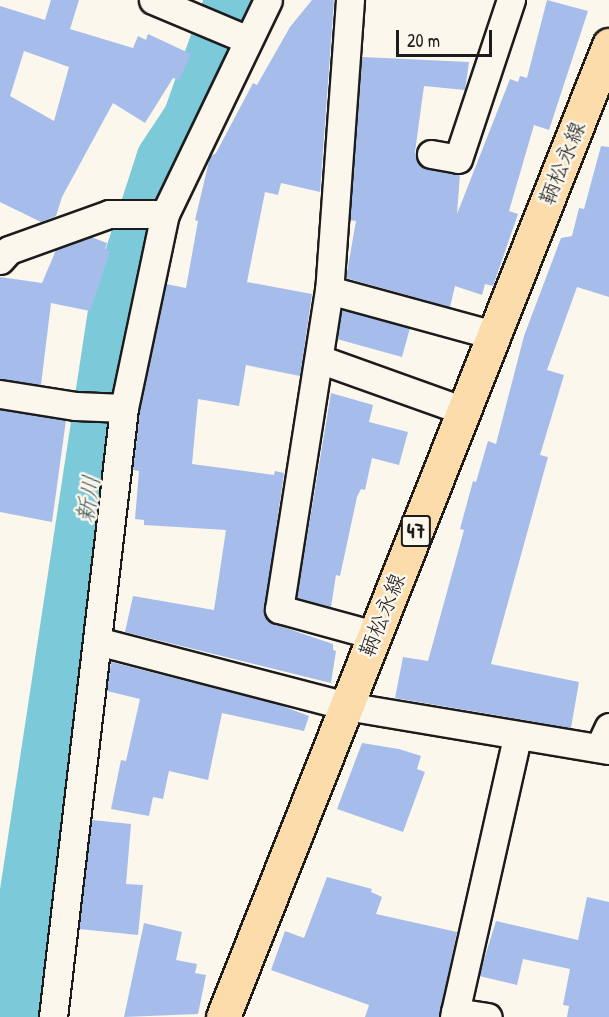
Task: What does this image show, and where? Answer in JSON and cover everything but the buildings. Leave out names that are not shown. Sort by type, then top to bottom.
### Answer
[{"type":"main road","name":"鞆松永線","points":[[223,1017],[609,45]]},
{"type":"street","points":[[153,0],[249,40]]},
{"type":"street","points":[[53,1017],[124,408],[165,214],[268,0]]},
{"type":"street","points":[[350,0],[329,290],[279,609],[374,635]]},
{"type":"street","points":[[431,154],[458,159],[511,0]]},
{"type":"street","points":[[0,260],[9,250],[109,213],[165,214]]},
{"type":"street","points":[[329,290],[494,335]]},
{"type":"street","points":[[319,359],[464,411]]},
{"type":"street","points":[[0,394],[76,406],[124,408]]},
{"type":"street","points":[[97,641],[346,706],[517,737],[606,741]]},
{"type":"street","points":[[488,1017],[454,1014],[517,737]]},
{"type":"waterway","name":"新川","points":[[10,1017],[118,305],[165,160],[192,119],[234,0]]}]
